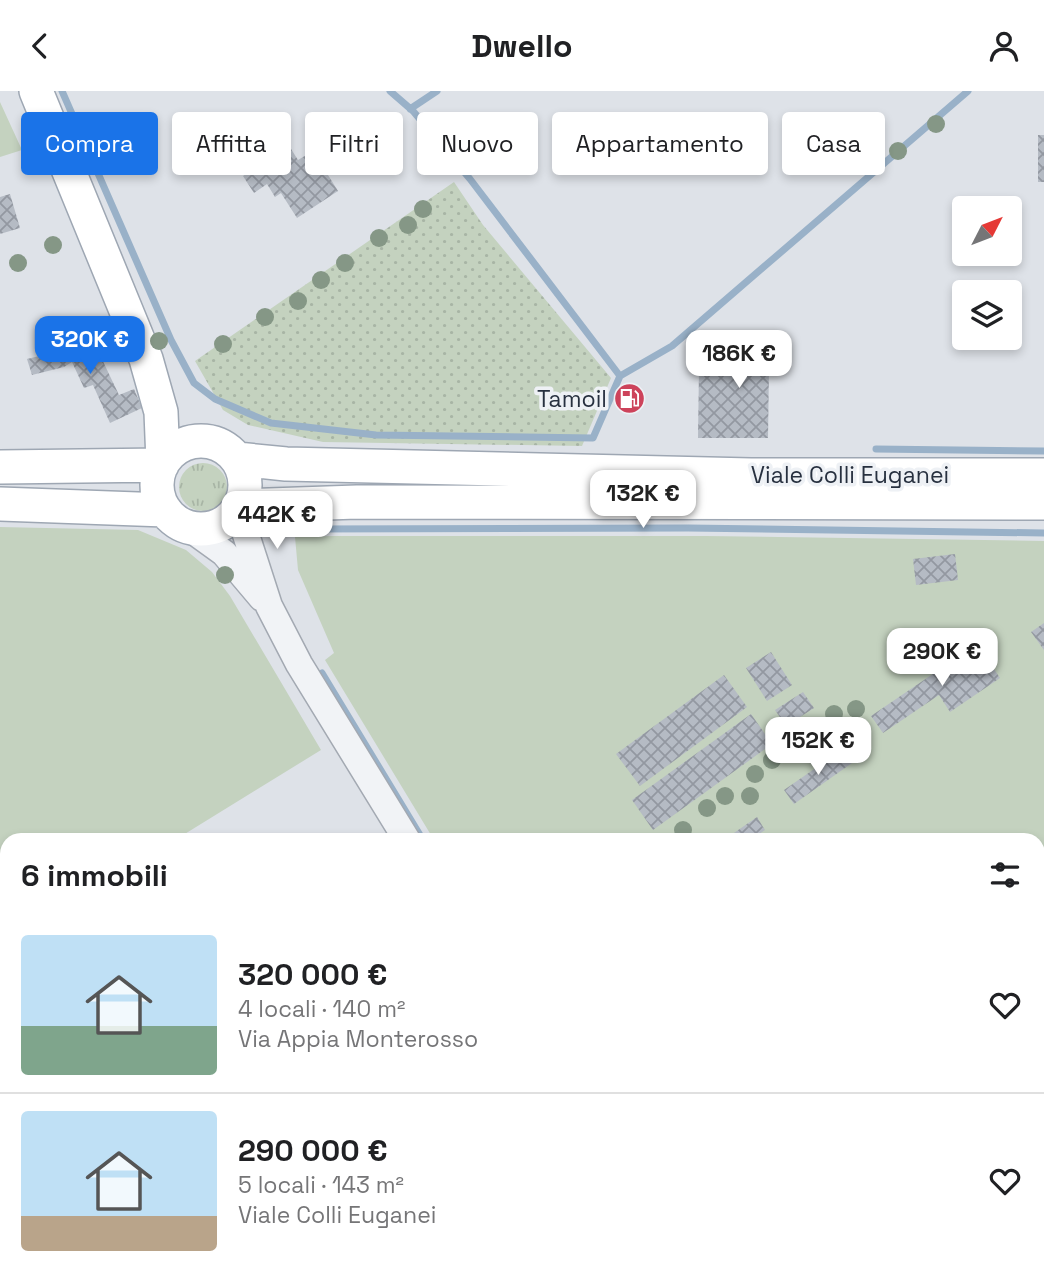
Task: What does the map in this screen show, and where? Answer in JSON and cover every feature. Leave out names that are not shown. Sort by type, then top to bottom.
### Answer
[{"type":"main road","points":[[36,91],[146,359],[161,412],[163,463],[157,488],[176,519]]},
{"type":"main road","name":"Viale Colli Euganei","points":[[146,359],[176,408],[206,441],[229,450],[237,459],[286,464],[751,475],[1044,475]]},
{"type":"main road","points":[[0,467],[163,463],[182,445],[206,441]]},
{"type":"main road","points":[[0,504],[176,519],[202,530],[229,521],[239,508],[246,482],[237,459]]},
{"type":"main road","name":"Viale Colli Euganei","points":[[239,508],[357,502],[1044,503]]},
{"type":"street","points":[[239,508],[269,606],[299,664],[403,833]]},
{"type":"street","points":[[176,519],[224,554],[269,606]]},
{"type":"green space","points":[[0,102],[21,150],[0,157]]},
{"type":"green space","points":[[454,182],[483,225],[611,378],[582,446],[323,442],[248,425],[223,410],[195,361]]},
{"type":"green space","points":[[203,463],[220,470],[227,487],[220,504],[203,511],[186,504],[179,487],[186,470]]},
{"type":"green space","points":[[0,527],[138,530],[186,550],[212,572],[230,596],[321,750],[186,833],[0,833]]},
{"type":"green space","points":[[705,536],[1044,541],[1044,833],[430,833],[325,660],[334,653],[298,570],[295,537]]},
{"type":"building","points":[[1038,135],[1044,135],[1044,182],[1038,182]]},
{"type":"building","points":[[291,149],[298,160],[305,156],[305,175],[328,175],[338,191],[297,218],[281,193],[275,197],[267,184],[254,193],[243,176],[291,175]]},
{"type":"building","points":[[10,194],[20,228],[0,234],[0,197]]},
{"type":"building","points":[[89,332],[119,395],[134,389],[142,408],[110,423],[93,385],[84,388],[72,362],[64,367],[32,375],[27,359],[60,351]]},
{"type":"building","points":[[736,337],[783,338],[784,372],[769,369],[768,438],[698,438],[699,368],[718,368],[718,351],[737,351]]},
{"type":"building","points":[[955,554],[958,580],[916,585],[913,559]]},
{"type":"building","points":[[1044,623],[1044,650],[1031,632]]},
{"type":"building","points":[[977,644],[1000,678],[950,712],[939,695],[883,733],[871,716]]},
{"type":"building","points":[[771,652],[792,685],[767,701],[746,668]]},
{"type":"building","points":[[724,675],[747,707],[640,786],[616,754]]},
{"type":"building","points":[[803,692],[814,708],[786,726],[775,710]]},
{"type":"building","points":[[751,714],[772,744],[653,830],[632,800]]},
{"type":"building","points":[[843,749],[852,763],[794,804],[784,790]]},
{"type":"building","points":[[757,817],[765,830],[760,833],[734,833]]},
{"type":"waterway","points":[[62,91],[171,340],[194,383],[215,399],[271,423],[376,435],[593,438],[620,376],[470,179],[413,111],[390,91]]},
{"type":"waterway","points":[[410,109],[437,91]]},
{"type":"waterway","points":[[620,376],[672,346],[968,91]]},
{"type":"waterway","points":[[876,449],[1044,451]]},
{"type":"waterway","points":[[291,532],[311,529],[688,528],[1044,533]]},
{"type":"waterway","points":[[322,673],[419,833]]},
{"type":"place","name":"Tamoil","points":[[630,399]]}]
